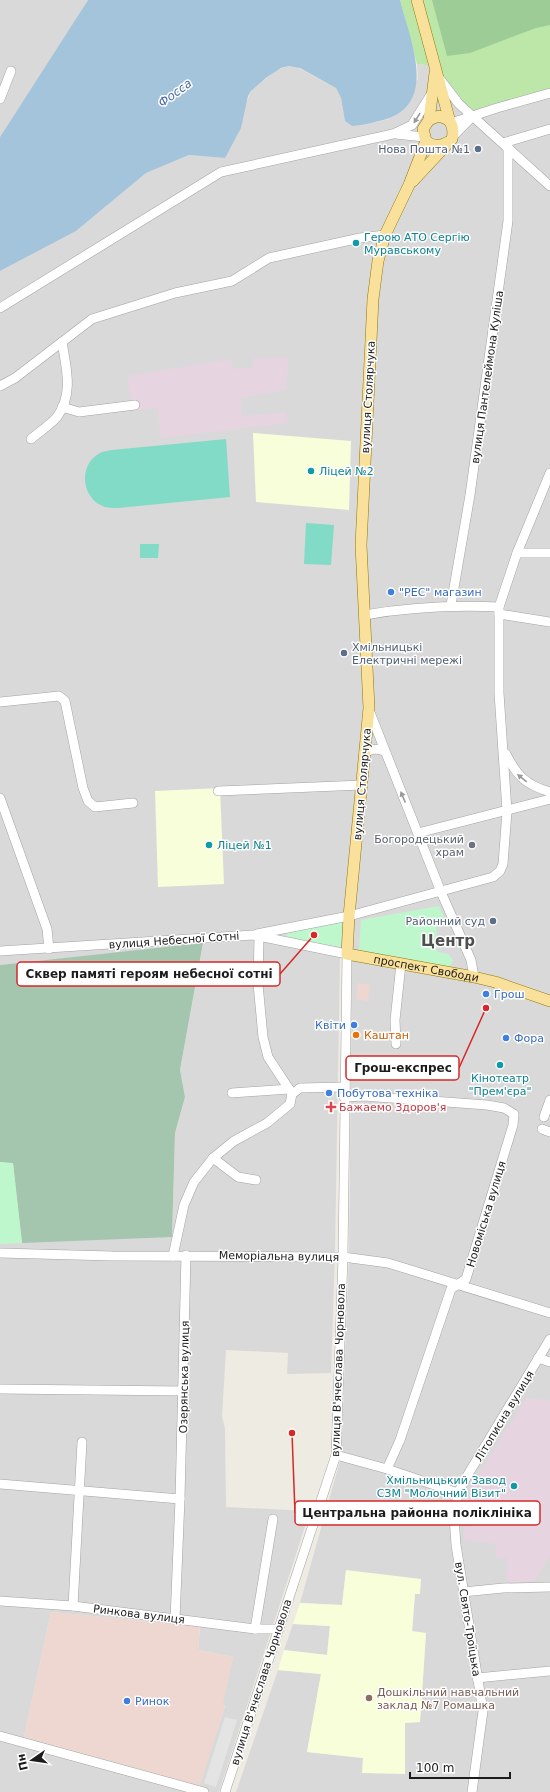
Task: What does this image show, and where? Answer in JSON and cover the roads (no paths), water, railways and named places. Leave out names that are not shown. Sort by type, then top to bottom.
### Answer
[{"type":"main road","points":[[409,185],[451,139],[453,130],[417,0]]},
{"type":"main road","points":[[409,185],[425,139],[423,129],[429,120],[432,92],[437,72]]},
{"type":"main road","points":[[429,120],[439,116],[450,123]]},
{"type":"main road","points":[[425,139],[435,146],[440,146],[451,139]]},
{"type":"main road","name":"вулиця Столярчука","points":[[347,954],[349,916],[369,708],[361,545],[373,299],[378,261],[385,235],[409,185]]},
{"type":"main road","name":"проспект Свободи","points":[[347,954],[474,977],[494,982],[550,1001]]},
{"type":"street","points":[[0,99],[11,71]]},
{"type":"street","points":[[437,72],[459,104],[506,144],[550,185]]},
{"type":"street","points":[[0,308],[221,172],[393,134],[412,125],[432,92]]},
{"type":"street","points":[[450,123],[476,119],[550,93]]},
{"type":"street","points":[[451,139],[476,119]]},
{"type":"street","points":[[506,144],[550,129]]},
{"type":"street","points":[[393,134],[425,139]]},
{"type":"street","name":"вулиця Пантелеймона Куліша","points":[[451,605],[470,495],[508,221],[506,144]]},
{"type":"street","points":[[0,386],[15,378],[92,319],[175,293],[232,281],[269,258],[360,238],[385,235]]},
{"type":"street","points":[[31,439],[56,417],[62,407],[68,389],[62,342]]},
{"type":"street","points":[[62,407],[79,412],[135,405]]},
{"type":"street","points":[[173,1256],[184,1205],[194,1182],[213,1158],[234,1141],[267,1123],[290,1104],[290,1091],[268,1057],[263,1037],[258,984],[256,936],[349,916],[441,892],[493,876],[500,871],[503,864],[507,811],[499,693],[499,611],[517,554],[550,473]]},
{"type":"street","points":[[517,554],[550,553]]},
{"type":"street","points":[[365,615],[401,609],[451,605],[499,611],[550,622]]},
{"type":"street","points":[[0,702],[59,696],[65,701],[88,801],[95,807],[133,803]]},
{"type":"street","points":[[369,708],[384,751],[441,892],[471,960],[474,977]]},
{"type":"street","points":[[364,753],[371,749],[377,748],[384,751]]},
{"type":"street","points":[[504,750],[516,773],[534,788],[550,792]]},
{"type":"street","points":[[218,791],[362,785]]},
{"type":"street","points":[[0,798],[47,929],[49,949]]},
{"type":"street","points":[[418,833],[550,799]]},
{"type":"street","name":"вулиця Небесної Сотні","points":[[0,951],[256,936],[347,954]]},
{"type":"street","name":"вулиця В'ячеслава Чорновола","points":[[225,1792],[336,1455],[343,1257],[344,1086],[347,954]]},
{"type":"street","points":[[396,1044],[395,1020],[401,964]]},
{"type":"street","points":[[232,1093],[290,1091],[300,1088],[344,1086]]},
{"type":"street","name":"Новоміська вулиця","points":[[344,1097],[363,1096],[487,1105],[504,1108],[514,1114],[513,1125],[466,1279],[451,1289],[400,1440],[387,1469]]},
{"type":"street","points":[[544,1117],[550,1100]]},
{"type":"street","points":[[213,1158],[238,1177],[256,1180]]},
{"type":"street","name":"Меморіальна вулиця","points":[[0,1253],[343,1257],[388,1263],[550,1313]]},
{"type":"street","name":"Озерянська вулиця","points":[[175,1619],[184,1391],[186,1255]]},
{"type":"street","name":"Літописна вулиця","points":[[458,1493],[550,1339]]},
{"type":"street","points":[[538,1358],[550,1362]]},
{"type":"street","points":[[0,1389],[184,1391]]},
{"type":"street","points":[[72,1606],[82,1442]]},
{"type":"street","points":[[336,1455],[387,1469],[458,1493]]},
{"type":"street","points":[[0,1484],[79,1492],[180,1499]]},
{"type":"street","name":"вул. Свято-Троїцька","points":[[458,1493],[454,1517],[456,1545],[483,1711],[472,1792]]},
{"type":"street","points":[[255,1629],[273,1519]]},
{"type":"street","points":[[464,1592],[504,1588],[550,1587]]},
{"type":"street","name":"Ринкова вулиця","points":[[0,1601],[72,1606],[255,1629],[279,1629]]},
{"type":"street","points":[[477,1678],[550,1671]]},
{"type":"street","points":[[0,1736],[204,1792]]},
{"type":"water","name":"Фосса","points":[[88,0],[400,0],[414,52],[416,88],[410,102],[398,114],[379,121],[352,126],[345,121],[341,98],[336,88],[300,68],[289,66],[281,68],[267,77],[251,91],[248,96],[241,128],[225,158],[189,155],[146,173],[76,231],[0,271],[0,137]]},
{"type":"place","name":"Нова Пошта №1","points":[[478,149]]},
{"type":"place","name":"Герою АТО Сергію Муравському","points":[[356,243]]},
{"type":"place","name":"Ліцей №2","points":[[311,471]]},
{"type":"place","name":"\"РЕС\" магазин","points":[[391,592]]},
{"type":"place","name":"Хмільницькі Електричні мережі","points":[[344,653]]},
{"type":"place","name":"Ліцей №1","points":[[209,845]]},
{"type":"place","name":"Богородецький храм","points":[[472,845]]},
{"type":"place","name":"Районний суд","points":[[493,921]]},
{"type":"place","name":"Сквер памяті героям небесної сотні","points":[[314,935]]},
{"type":"place","name":"Грош","points":[[486,994]]},
{"type":"place","name":"Грош-експрес","points":[[486,1008]]},
{"type":"place","name":"Квіти","points":[[354,1025]]},
{"type":"place","name":"Каштан","points":[[356,1035]]},
{"type":"place","name":"Фора","points":[[506,1038]]},
{"type":"place","name":"Кінотеатр \"Прем'єра\"","points":[[500,1065]]},
{"type":"place","name":"Побутова техніка","points":[[329,1093]]},
{"type":"place","name":"Бажаемо Здоров'я","points":[[331,1107]]},
{"type":"place","name":"Центральна районна поліклініка","points":[[292,1433]]},
{"type":"place","name":"Хмільницький Завод СЗМ \"Молочний Візит\"","points":[[514,1486]]},
{"type":"place","name":"Дошкільний навчальний заклад №7 Ромашка","points":[[369,1698]]},
{"type":"place","name":"Ринок","points":[[127,1701]]},
{"type":"district","name":"Центр","points":[[448,941]]}]
